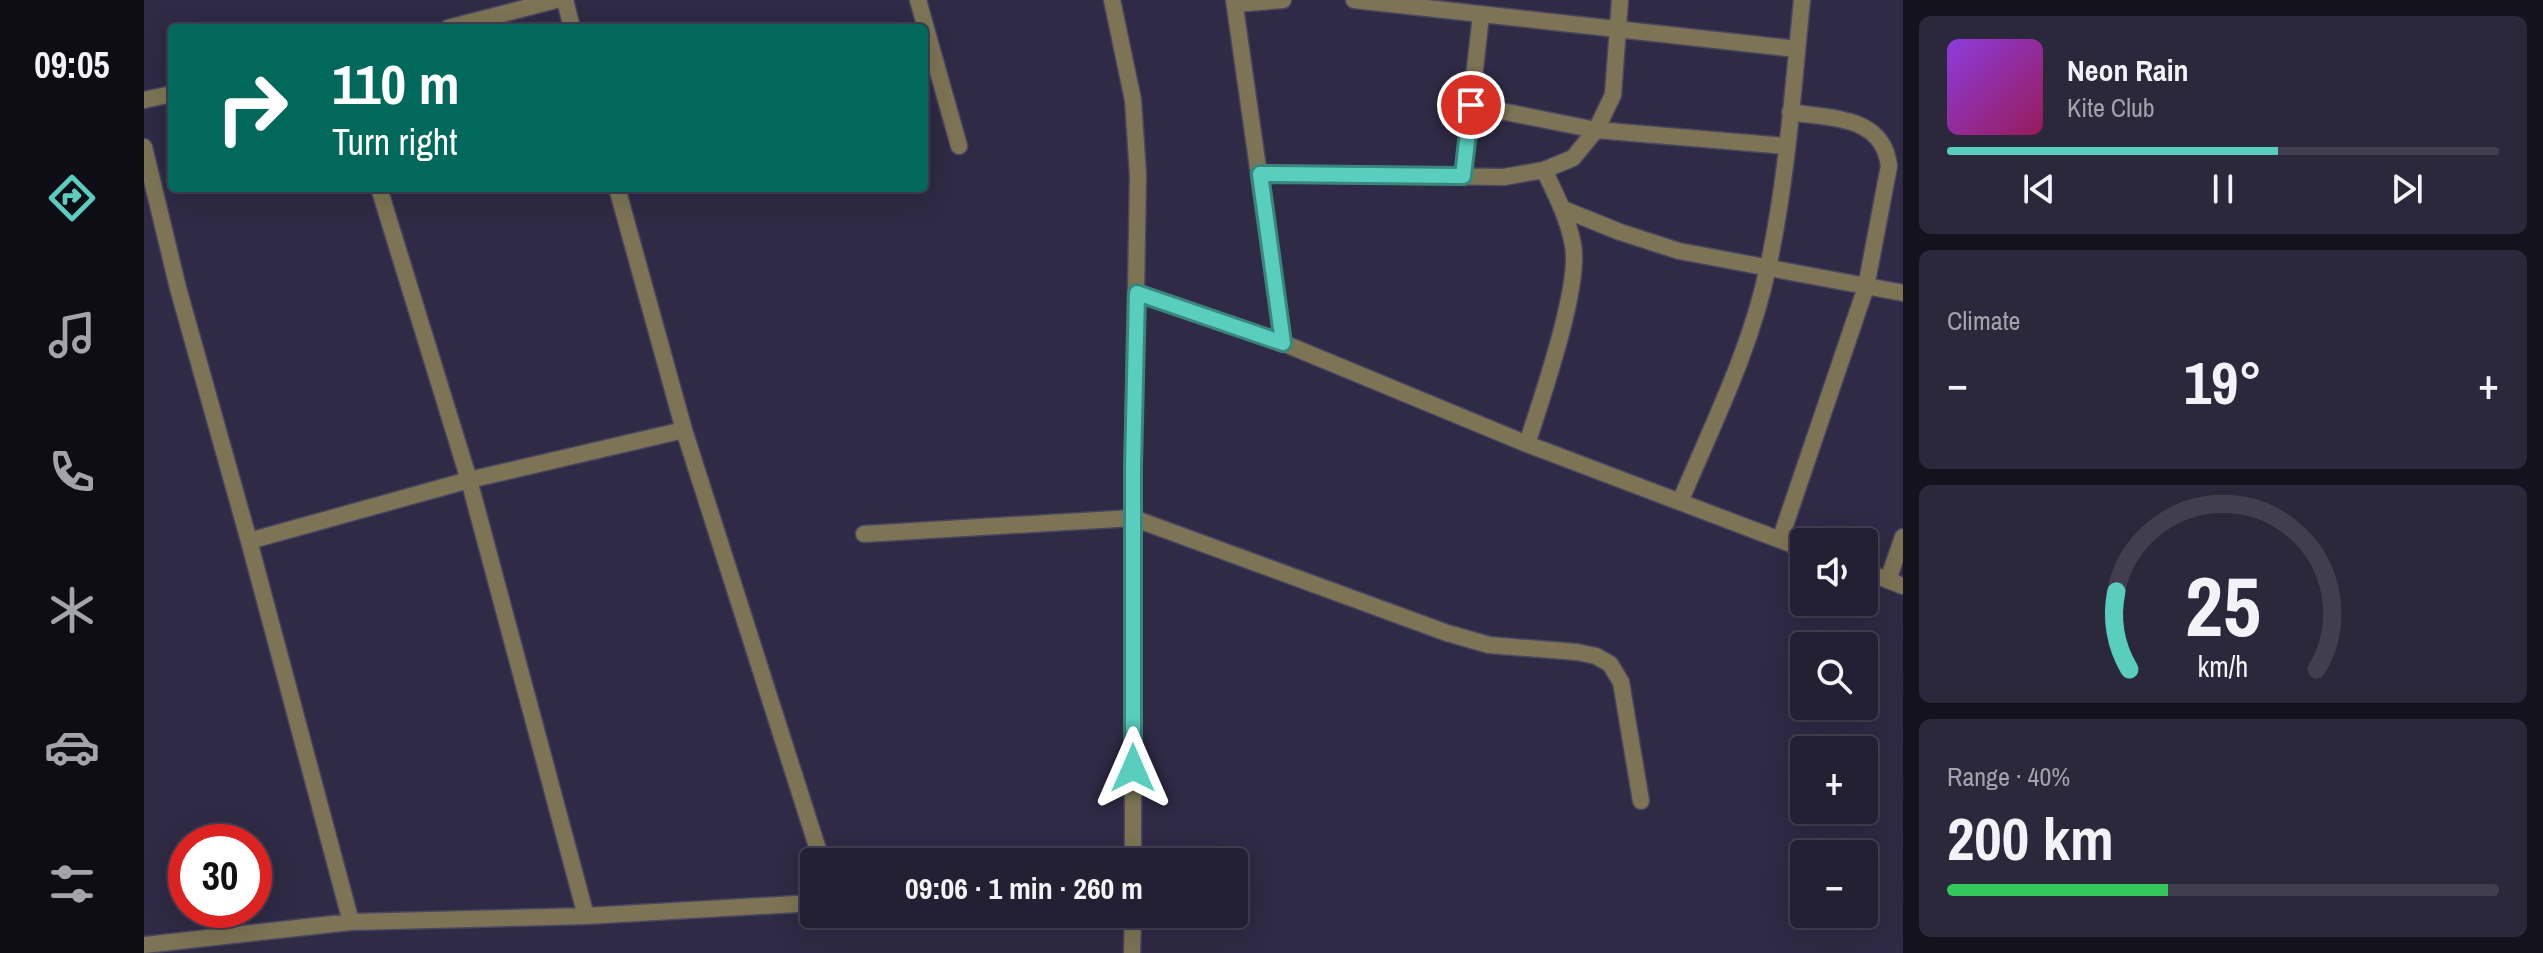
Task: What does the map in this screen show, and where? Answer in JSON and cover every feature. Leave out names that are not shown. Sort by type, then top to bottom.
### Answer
[{"type":"street","points":[[463,24],[556,0]]},
{"type":"street","points":[[565,0],[571,24]]},
{"type":"street","points":[[918,0],[925,24]]},
{"type":"street","points":[[1112,0],[1133,100],[1138,175],[1133,518],[1133,848]]},
{"type":"street","points":[[1283,0],[1235,2],[1283,343]]},
{"type":"street","points":[[1354,0],[1797,49]]},
{"type":"street","points":[[1260,174],[1504,177],[1544,170],[1573,158],[1596,130],[1613,95],[1620,0]]},
{"type":"street","points":[[1680,502],[1746,343],[1768,269],[1786,146],[1802,0]]},
{"type":"street","points":[[1463,176],[1481,15]]},
{"type":"street","points":[[928,36],[959,146]]},
{"type":"street","points":[[144,100],[168,95]]},
{"type":"street","points":[[1471,105],[1596,130],[1786,146]]},
{"type":"street","points":[[1780,540],[1866,287],[1889,166],[1887,151],[1878,136],[1863,124],[1790,112]]},
{"type":"street","points":[[144,147],[178,288],[351,922]]},
{"type":"street","points":[[1527,444],[1572,282],[1574,248],[1563,209],[1544,170]]},
{"type":"street","points":[[380,192],[469,480],[586,916]]},
{"type":"street","points":[[618,192],[684,430],[818,848]]},
{"type":"street","points":[[1563,209],[1679,251],[1903,293]]},
{"type":"street","points":[[1137,293],[1283,343],[1527,444],[1790,544]]},
{"type":"street","points":[[249,541],[469,480],[684,430]]},
{"type":"street","points":[[864,534],[1133,518],[1475,641],[1596,656],[1610,664],[1621,682],[1641,801]]},
{"type":"street","points":[[1895,583],[1903,537]]},
{"type":"street","points":[[144,945],[351,922],[586,916],[800,904]]},
{"type":"street","points":[[1132,953],[1133,928]]},
{"type":"route","points":[[1133,768],[1133,466],[1137,293],[1283,343],[1260,174],[1463,176],[1471,105]]}]
